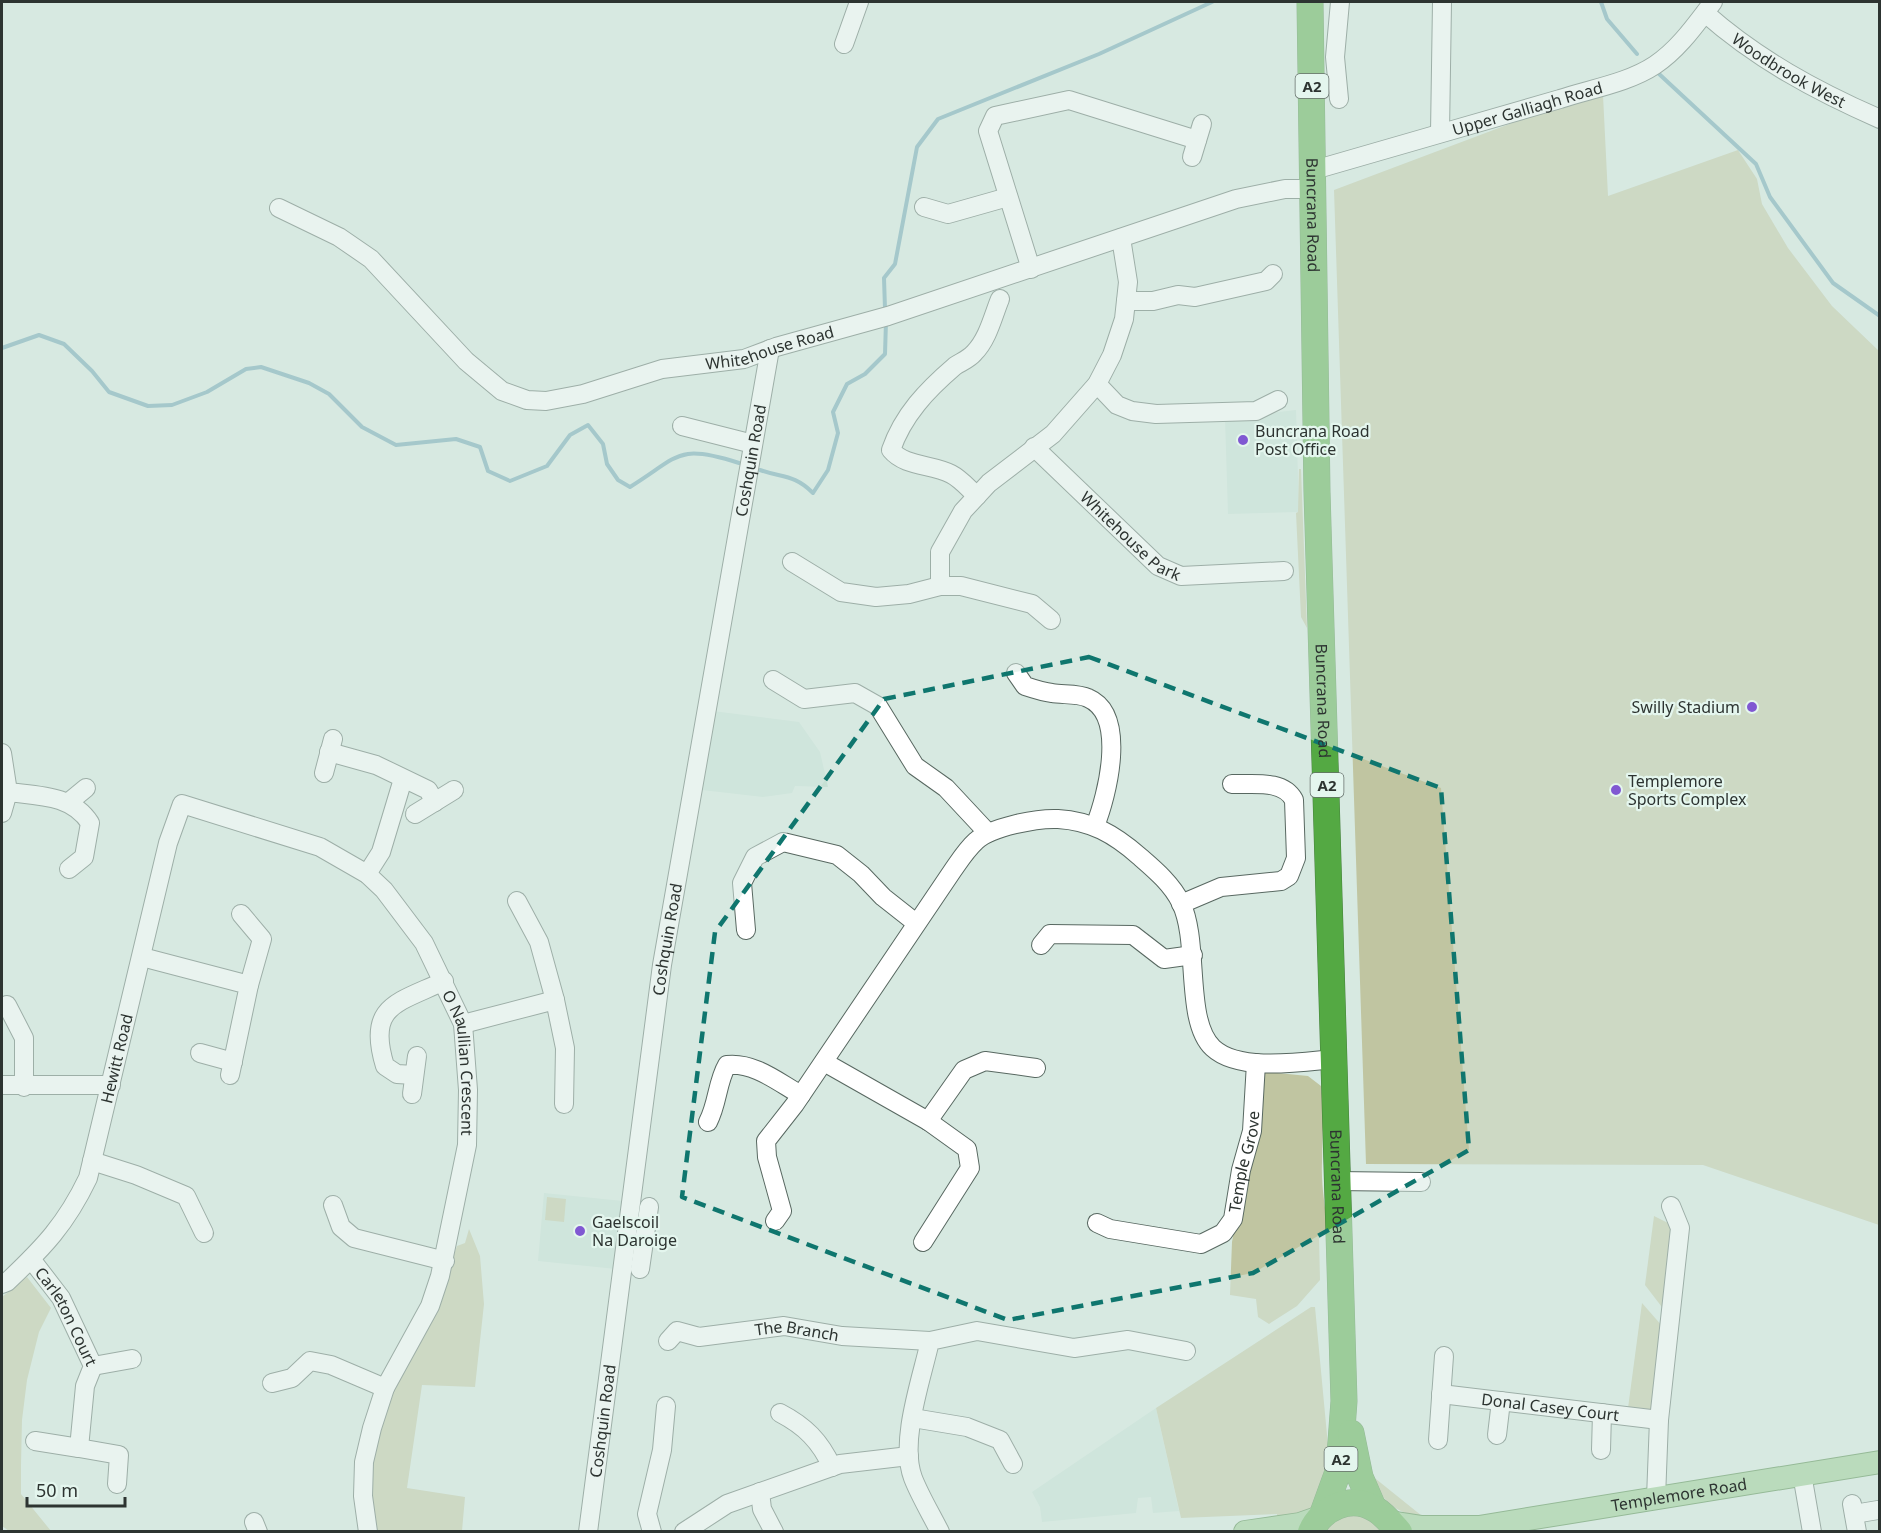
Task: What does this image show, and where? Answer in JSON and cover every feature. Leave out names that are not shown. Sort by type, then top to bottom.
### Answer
[{"type":"highway","name":"Buncrana Road","points":[[1310,2],[1317,472],[1335,1181],[1344,1401],[1339,1470],[1332,1495],[1318,1521]]},
{"type":"highway","name":"Buncrana Road","points":[[1344,1401],[1360,1477],[1387,1520]]},
{"type":"highway","points":[[1318,1521],[1341,1504],[1387,1520]]},
{"type":"main road","name":"Templemore Road","points":[[1387,1520],[1422,1527],[1474,1529],[1880,1462]]},
{"type":"main road","points":[[1245,1532],[1318,1521]]},
{"type":"street","points":[[844,44],[859,2]]},
{"type":"street","points":[[1339,99],[1335,57],[1340,2]]},
{"type":"street","points":[[1440,133],[1442,2]]},
{"type":"street","name":"Upper Galliagh Road","points":[[1314,179],[1440,133],[1599,88],[1652,67],[1677,45],[1709,7]]},
{"type":"street","name":"Woodbrook West","points":[[1709,7],[1743,45],[1791,76],[1880,119]]},
{"type":"street","points":[[1031,269],[988,131],[995,116],[1069,100],[1197,140]]},
{"type":"street","name":"Whitehouse Road","points":[[279,208],[339,237],[371,259],[466,361],[502,391],[526,400],[546,401],[584,394],[662,369],[744,359],[770,349],[888,316],[1236,199],[1285,189],[1314,179]]},
{"type":"street","points":[[924,207],[948,214],[1008,196]]},
{"type":"street","points":[[940,586],[939,552],[963,511],[989,483],[1065,423],[1097,384],[1112,355],[1124,319],[1128,282],[1121,238]]},
{"type":"street","points":[[1126,301],[1153,301],[1178,295],[1195,297],[1266,281],[1273,274]]},
{"type":"street","points":[[977,496],[954,475],[928,465],[898,458],[891,450],[898,430],[908,414],[956,366],[975,353],[987,332],[1000,299]]},
{"type":"street","name":"Coshquin Road","points":[[588,1532],[635,1243],[662,965],[770,349]]},
{"type":"street","points":[[1097,384],[1117,405],[1132,411],[1156,414],[1256,411],[1278,400]]},
{"type":"street","points":[[682,426],[753,444]]},
{"type":"street","name":"Whitehouse Park","points":[[1034,447],[1158,566],[1181,576],[1284,571]]},
{"type":"street","points":[[792,562],[840,592],[876,597],[909,594],[940,586],[961,586],[1032,604],[1051,620]]},
{"type":"street","points":[[1016,673],[1025,686],[1049,693],[1089,698],[1105,714],[1112,756],[1105,800],[1095,826]]},
{"type":"street","points":[[773,681],[804,699],[855,693],[878,706],[915,766],[946,788],[988,833]]},
{"type":"street","points":[[324,772],[331,745],[428,790],[435,802]]},
{"type":"street","points":[[2,753],[8,792],[2,813]]},
{"type":"street","points":[[367,874],[381,852],[403,779]]},
{"type":"street","points":[[1181,904],[1221,887],[1281,881],[1294,870],[1296,858],[1294,800],[1291,795],[1276,785],[1232,784]]},
{"type":"street","points":[[69,802],[86,788]]},
{"type":"street","points":[[416,814],[454,790]]},
{"type":"street","points":[[8,792],[69,802],[81,809],[90,823],[84,858],[69,869]]},
{"type":"street","name":"O Naullian Crescent","points":[[182,804],[320,847],[367,874],[384,890],[424,943],[463,1024],[468,1090],[467,1145],[445,1261],[430,1306],[385,1388],[364,1462],[363,1496],[368,1532]]},
{"type":"street","name":"Hewitt Road","points":[[2,1284],[8,1282],[56,1234],[72,1211],[92,1161],[168,843],[182,804]]},
{"type":"street","points":[[775,1221],[782,1211],[767,1157],[766,1141],[824,1062],[958,862],[976,841],[988,833],[1034,820],[1052,819],[1095,826],[1112,835],[1143,859],[1169,886],[1181,904],[1188,923],[1193,956],[1199,1024],[1213,1048],[1233,1058],[1256,1064],[1333,1059]]},
{"type":"street","points":[[746,930],[742,883],[755,857],[783,842],[837,855],[861,874],[883,897],[916,923]]},
{"type":"street","points":[[517,901],[539,942],[555,1000],[564,1048],[564,1104]]},
{"type":"street","points":[[200,1053],[231,1068],[249,985],[262,939],[241,914]]},
{"type":"street","points":[[1041,945],[1050,934],[1133,935],[1164,959],[1193,956]]},
{"type":"street","points":[[142,957],[249,985]]},
{"type":"street","points":[[414,1075],[397,1074],[385,1066],[379,1046],[379,1022],[392,1006],[444,981]]},
{"type":"street","points":[[463,1024],[555,1000]]},
{"type":"street","points":[[8,1005],[24,1038],[24,1086]]},
{"type":"street","points":[[412,1094],[417,1056]]},
{"type":"street","points":[[927,1121],[964,1070],[985,1061],[1036,1068]]},
{"type":"street","points":[[824,1062],[927,1121],[967,1149],[970,1168],[923,1242]]},
{"type":"street","points":[[708,1122],[716,1108],[721,1076],[727,1065],[741,1063],[753,1067],[801,1095]]},
{"type":"street","name":"Temple Grove","points":[[1097,1223],[1110,1229],[1202,1244],[1223,1233],[1233,1219],[1241,1170],[1252,1131],[1256,1064]]},
{"type":"street","points":[[2,1085],[111,1085]]},
{"type":"street","points":[[92,1161],[136,1175],[186,1196],[204,1233]]},
{"type":"street","points":[[1335,1181],[1421,1182]]},
{"type":"street","points":[[333,1204],[341,1227],[354,1238],[445,1261]]},
{"type":"street","points":[[1656,1498],[1659,1420],[1680,1228],[1671,1206]]},
{"type":"street","points":[[640,1269],[635,1243],[649,1207]]},
{"type":"street","name":"Carleton Court","points":[[31,1259],[61,1298],[93,1366],[85,1386],[79,1448]]},
{"type":"street","name":"The Branch","points":[[668,1341],[677,1331],[699,1337],[784,1326],[842,1336],[930,1341],[978,1331],[1074,1348],[1128,1340],[1186,1351]]},
{"type":"street","points":[[930,1341],[913,1418],[909,1456],[912,1477],[940,1532]]},
{"type":"street","points":[[1438,1440],[1443,1356]]},
{"type":"street","points":[[93,1366],[132,1359]]},
{"type":"street","points":[[272,1383],[292,1378],[310,1361],[331,1365],[385,1388]]},
{"type":"street","name":"Donal Casey Court","points":[[1441,1394],[1659,1420]]},
{"type":"street","points":[[1497,1435],[1501,1401]]},
{"type":"street","points":[[652,1532],[647,1514],[662,1450],[666,1406]]},
{"type":"street","points":[[780,1413],[801,1424],[823,1448],[832,1467]]},
{"type":"street","points":[[1601,1450],[1602,1413]]},
{"type":"street","points":[[913,1418],[967,1427],[1000,1440],[1013,1464]]},
{"type":"street","points":[[35,1441],[119,1455],[117,1484]]},
{"type":"street","points":[[684,1532],[727,1504],[832,1467],[909,1456]]},
{"type":"street","points":[[1802,1474],[1812,1532]]},
{"type":"street","points":[[760,1492],[762,1509],[774,1532]]},
{"type":"street","points":[[1854,1516],[1878,1510]]},
{"type":"highlighted area","points":[[1089,657],[1441,788],[1469,1150],[1253,1273],[1008,1320],[682,1197],[715,932],[884,699]]},
{"type":"shaded area","points":[[1296,410],[1299,512],[1228,514],[1225,418]]},
{"type":"shaded area","points":[[713,711],[799,722],[820,752],[828,787],[795,786],[792,793],[763,797],[702,790]]},
{"type":"shaded area","name":"Gaelscoil Na Daroige","points":[[544,1193],[623,1201],[616,1269],[538,1261]]},
{"type":"shaded area","points":[[1156,1408],[1179,1511],[1153,1513],[1151,1497],[1138,1498],[1136,1513],[1042,1522],[1040,1507],[1032,1492]]},
{"type":"green space","name":"Templemore Sports Complex","points":[[1603,95],[1608,196],[1738,150],[1757,179],[1762,204],[1788,248],[1832,306],[1879,351],[1879,1225],[1703,1165],[1366,1164],[1334,190],[1541,112]]},
{"type":"green space","points":[[1299,469],[1301,469],[1307,628],[1301,617],[1296,513],[1298,512]]},
{"type":"green space","points":[[1267,1072],[1308,1076],[1321,1086],[1322,1179],[1328,1229],[1319,1237],[1320,1280],[1297,1306],[1269,1324],[1258,1317],[1256,1299],[1230,1295],[1232,1242],[1263,1074]]},
{"type":"green space","points":[[547,1197],[566,1199],[564,1222],[545,1220]]},
{"type":"green space","points":[[1654,1216],[1668,1223],[1672,1230],[1668,1315],[1645,1285]]},
{"type":"green space","points":[[469,1229],[480,1256],[484,1304],[475,1387],[422,1385],[407,1488],[465,1497],[462,1531],[377,1531],[374,1524],[369,1466],[383,1417],[399,1377],[437,1303],[457,1246],[465,1243]]},
{"type":"green space","points":[[27,1277],[51,1308],[39,1332],[27,1380],[22,1420],[21,1494],[51,1531],[9,1531],[2,1526],[2,1297]]},
{"type":"green space","points":[[1642,1303],[1663,1327],[1656,1411],[1628,1408]]},
{"type":"green space","points":[[1311,1307],[1315,1307],[1330,1467],[1312,1507],[1301,1515],[1277,1520],[1277,1514],[1181,1518],[1156,1408]]},
{"type":"green space","points":[[1366,1471],[1427,1520],[1405,1513],[1390,1504],[1378,1491]]},
{"type":"green space","points":[[1364,1514],[1388,1532],[1321,1532],[1335,1517]]},
{"type":"waterway","points":[[885,309],[884,278],[895,264],[917,147],[938,119],[1099,54],[1212,2]]},
{"type":"waterway","points":[[1601,2],[1607,19],[1637,54]]},
{"type":"waterway","points":[[1658,73],[1756,164],[1770,197],[1833,283],[1880,316]]},
{"type":"waterway","points":[[760,470],[794,479],[813,493],[828,470],[838,433],[833,412],[847,384],[865,374],[885,354],[886,321]]},
{"type":"waterway","points":[[2,348],[39,335],[64,344],[92,371],[109,392],[148,406],[172,405],[207,392],[246,369],[261,367],[309,383],[329,394],[362,427],[396,445],[456,439],[480,447],[488,471],[510,481],[547,466],[570,435],[588,425],[603,444],[607,464],[618,480],[630,487],[680,456],[703,454],[739,463]]},
{"type":"place","name":"Buncrana Road Post Office","points":[[1243,440]]},
{"type":"place","name":"Swilly Stadium","points":[[1752,707]]},
{"type":"place","name":"Templemore Sports Complex","points":[[1616,790]]},
{"type":"place","name":"Gaelscoil Na Daroige","points":[[580,1231]]}]
